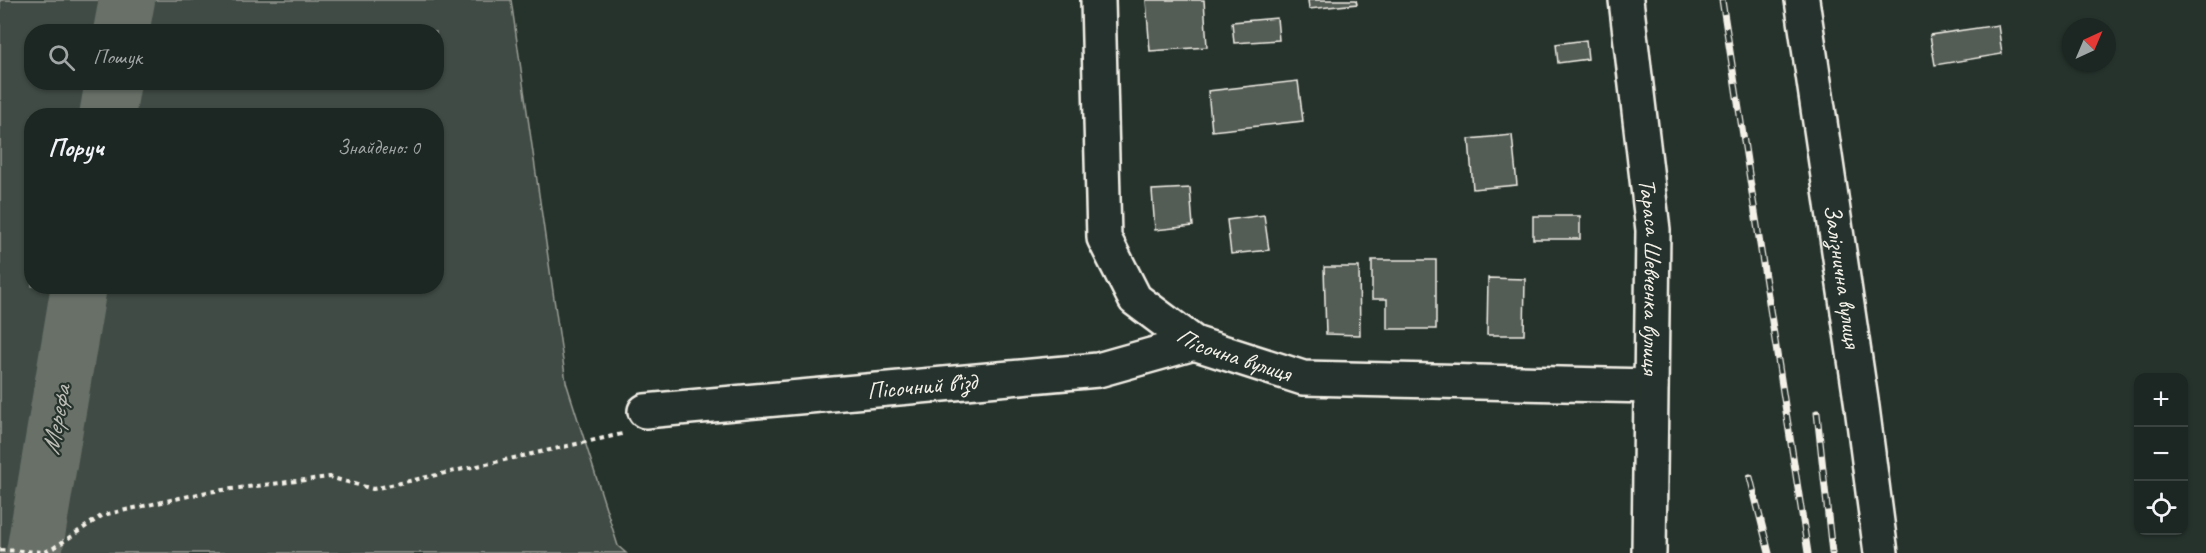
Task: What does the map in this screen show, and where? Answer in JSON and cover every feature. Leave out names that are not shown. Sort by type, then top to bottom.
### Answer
[{"type":"street","name":"Пісочна вулиця","points":[[1098,0],[1104,238],[1135,299],[1194,343],[1303,378],[1651,386]]},
{"type":"street","name":"Тараса Шевченка вулиця","points":[[1626,0],[1653,230],[1649,553]]},
{"type":"street","name":"Залізнична вулиця","points":[[1802,0],[1859,384],[1881,553]]},
{"type":"street","name":"Пісочний в’їзд","points":[[645,411],[1098,370],[1194,343]]},
{"type":"path","points":[[0,550],[45,552],[103,515],[207,492],[329,477],[372,489],[636,431],[645,411]]},
{"type":"shaded area","points":[[0,0],[511,0],[566,382],[618,546],[626,553],[0,553]]},
{"type":"building","points":[[1146,0],[1204,0],[1207,47],[1150,51]]},
{"type":"building","points":[[1308,0],[1356,0],[1357,4],[1309,9]]},
{"type":"building","points":[[1277,18],[1279,40],[1234,43],[1232,22]]},
{"type":"building","points":[[1998,25],[2002,54],[1935,65],[1930,35]]},
{"type":"building","points":[[1586,40],[1588,59],[1558,63],[1556,44]]},
{"type":"building","points":[[1298,81],[1303,121],[1212,131],[1208,91]]},
{"type":"building","points":[[1512,135],[1517,185],[1473,189],[1469,139]]},
{"type":"building","points":[[1190,188],[1193,226],[1155,230],[1152,190]]},
{"type":"building","points":[[1264,215],[1269,250],[1231,254],[1227,220]]},
{"type":"building","points":[[1533,216],[1580,216],[1580,239],[1533,239]]},
{"type":"building","points":[[1372,260],[1436,260],[1436,329],[1387,329],[1387,299],[1372,299]]},
{"type":"building","points":[[1324,267],[1359,267],[1360,335],[1326,334]]},
{"type":"building","points":[[1488,278],[1525,279],[1524,335],[1487,335]]},
{"type":"waterway","name":"Мерефа","points":[[122,24],[127,0]]},
{"type":"waterway","name":"Мерефа","points":[[108,108],[112,90]]},
{"type":"waterway","name":"Мерефа","points":[[34,553],[78,294]]},
{"type":"railway","points":[[1722,0],[1808,553]]},
{"type":"railway","points":[[1817,413],[1832,553]]},
{"type":"railway","points":[[1750,477],[1769,553]]}]
